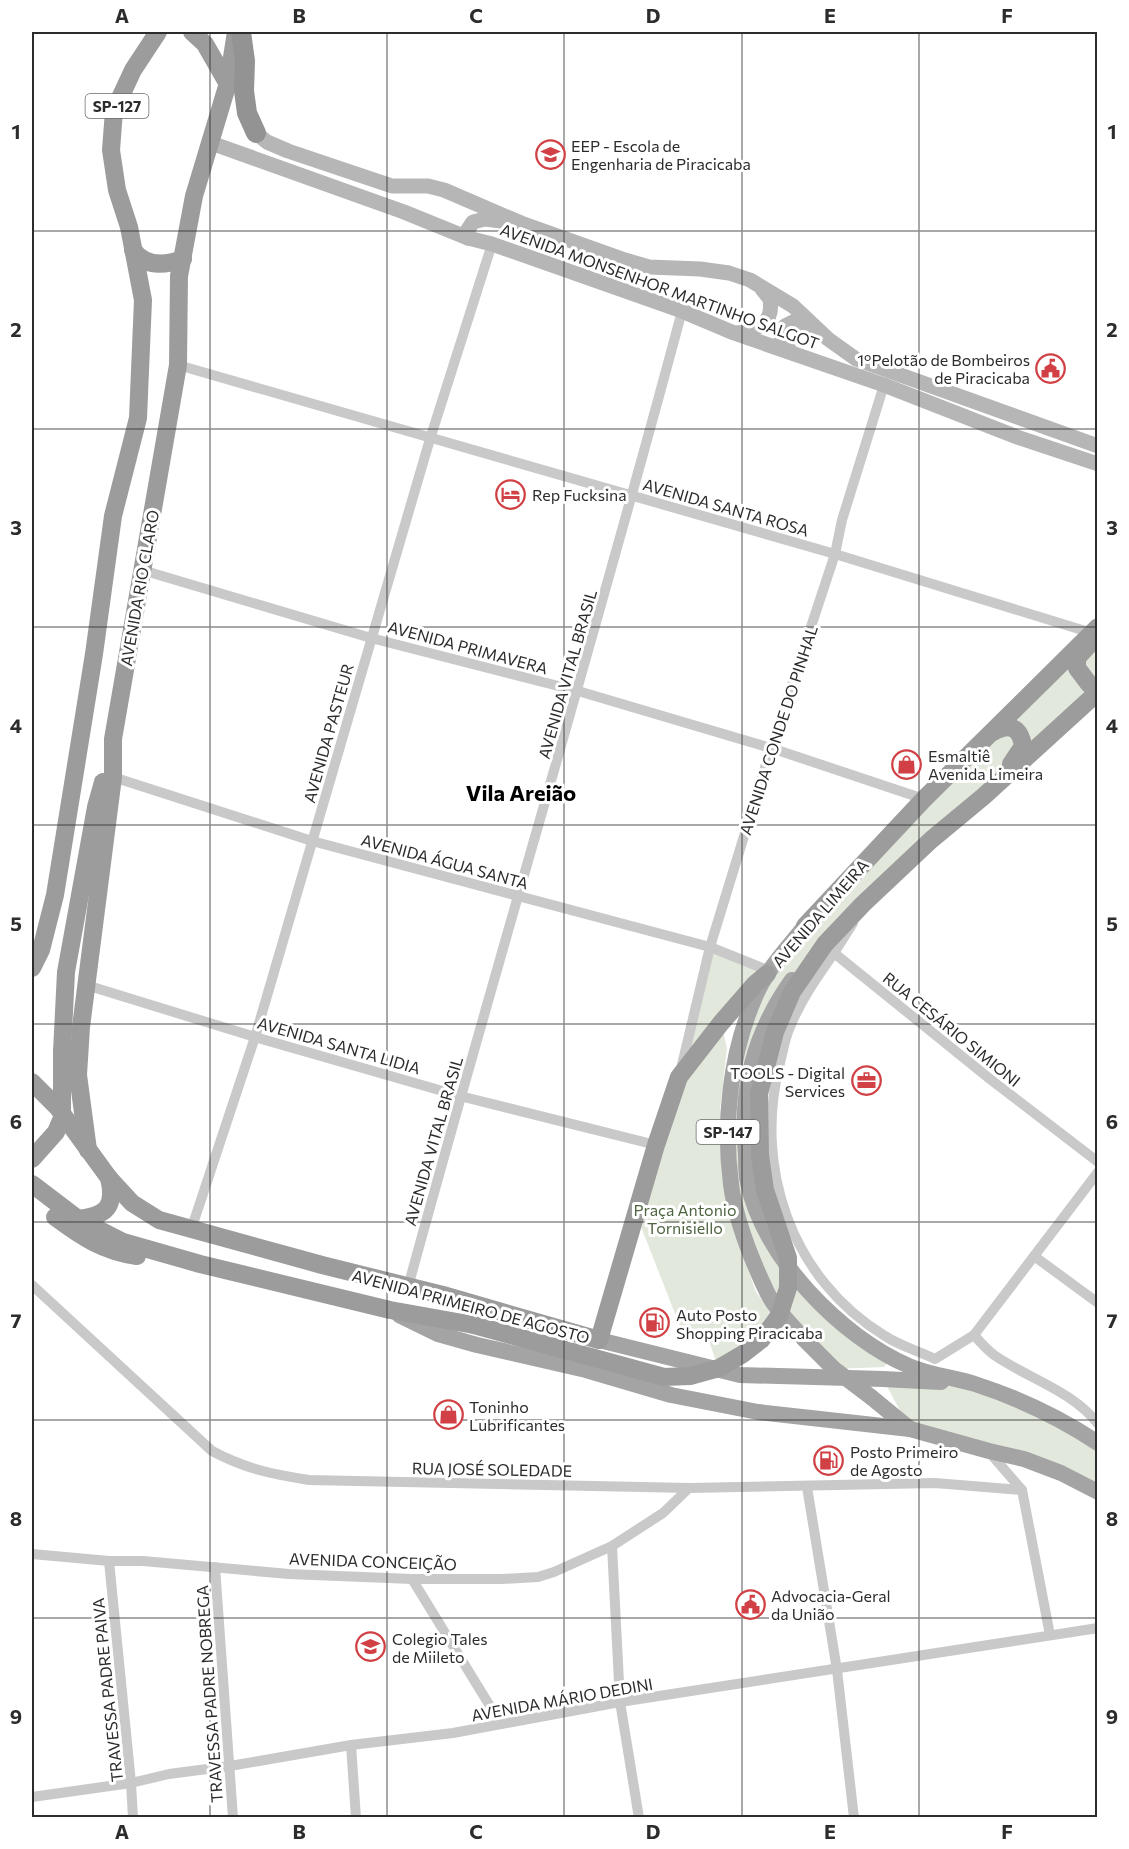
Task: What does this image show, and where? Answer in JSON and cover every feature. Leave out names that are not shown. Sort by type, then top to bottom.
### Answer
[{"type":"highway","name":"AVENIDA RIO CLARO","points":[[32,969],[55,895],[113,516],[138,418],[143,300],[117,190],[111,150],[114,111],[133,70],[158,32]]},
{"type":"highway","points":[[192,32],[205,44],[228,83],[239,109],[256,133]]},
{"type":"highway","points":[[223,32],[228,83]]},
{"type":"highway","name":"AVENIDA RIO CLARO","points":[[88,1150],[78,1075],[81,1027],[113,777],[113,739],[178,365],[179,276],[194,196],[228,83],[238,32]]},
{"type":"highway","points":[[238,32],[245,61],[244,91],[247,113],[256,133]]},
{"type":"highway","points":[[133,250],[140,259],[148,262],[166,263],[183,259]]},
{"type":"highway","points":[[1096,631],[1077,658],[1077,668],[1089,684],[1098,686]]},
{"type":"highway","name":"AVENIDA LIMEIRA","points":[[805,926],[924,799],[1096,631]]},
{"type":"highway","name":"AVENIDA LIMEIRA","points":[[390,1310],[474,1325],[664,1377],[690,1376],[719,1368],[761,1340],[779,1316],[788,1288],[788,1258],[765,1190],[760,1155],[759,1094],[775,1032],[792,992],[830,949],[863,904],[931,840],[984,796],[1098,693]]},
{"type":"highway","points":[[984,796],[1017,757],[1023,746],[1022,738],[1016,730],[1010,727],[1003,726],[990,734]]},
{"type":"highway","points":[[32,1159],[56,1132],[62,1118],[62,1052],[66,972],[96,807],[113,739]]},
{"type":"highway","name":"AVENIDA CONDE DO PINHAL","points":[[599,1340],[656,1145],[679,1077],[721,1023],[768,972]]},
{"type":"highway","name":"AVENIDA PRIMEIRO DE AGOSTO","points":[[32,1082],[58,1108],[109,1179],[132,1203],[159,1220],[443,1295],[599,1340]]},
{"type":"highway","points":[[78,1219],[94,1217],[107,1208],[113,1194],[109,1179]]},
{"type":"highway","name":"AVENIDA PRIMEIRO DE AGOSTO","points":[[32,1184],[78,1219],[123,1242],[200,1264],[390,1310]]},
{"type":"highway","name":"AVENIDA PRIMEIRO DE AGOSTO","points":[[32,1200],[94,1244],[121,1253],[200,1264]]},
{"type":"main road","name":"AVENIDA MONSENHOR MARTINHO SALGOT","points":[[256,133],[267,142],[392,186],[428,186],[444,190],[521,223],[641,265],[729,273],[750,280],[794,306],[828,339],[856,359],[1098,446]]},
{"type":"main road","name":"AVENIDA MONSENHOR MARTINHO SALGOT","points":[[211,143],[404,212],[468,238],[492,244],[682,311],[734,333],[884,385],[1017,437],[1098,464]]},
{"type":"main road","points":[[468,238],[467,231],[473,222],[485,219],[521,223]]},
{"type":"main road","points":[[734,333],[753,331],[766,321],[771,310],[771,299],[762,289]]},
{"type":"main road","points":[[792,352],[781,338],[785,326],[793,322],[808,326],[828,339]]},
{"type":"main road","points":[[1017,437],[1024,419]]},
{"type":"main road","name":"AVENIDA LIMEIRA","points":[[805,926],[768,972],[755,996],[744,1029],[727,1121],[731,1185],[742,1228],[765,1289],[773,1302],[834,1370],[910,1428]]},
{"type":"main road","name":"AVENIDA LIMEIRA","points":[[830,949],[792,980],[760,1036],[749,1073],[744,1104],[748,1184],[762,1223],[775,1245],[811,1295],[837,1320],[872,1346],[909,1366],[975,1384]]},
{"type":"main road","name":"AVENIDA PRIMEIRO DE AGOSTO","points":[[390,1310],[438,1334],[586,1370],[671,1395],[758,1412],[910,1428]]},
{"type":"main road","name":"AVENIDA PRIMEIRO DE AGOSTO","points":[[599,1340],[740,1375],[975,1384]]},
{"type":"main road","name":"SP-147","points":[[975,1384],[1036,1407],[1072,1425],[1098,1443]]},
{"type":"main road","name":"SP-147","points":[[910,1428],[1024,1459],[1061,1473],[1098,1492]]},
{"type":"street","name":"AVENIDA PASTEUR","points":[[191,1230],[255,1036],[430,439],[492,244]]},
{"type":"street","name":"AVENIDA VITAL BRASIL","points":[[408,1287],[460,1096],[633,496],[682,311]]},
{"type":"street","name":"AVENIDA SANTA ROSA","points":[[178,365],[1096,631]]},
{"type":"street","name":"AVENIDA CONDE DO PINHAL","points":[[679,1077],[710,947],[771,748],[835,554],[842,520],[884,385]]},
{"type":"street","name":"AVENIDA PRIMAVERA","points":[[142,570],[371,638],[578,691],[771,748],[924,799]]},
{"type":"street","name":"AVENIDA ÁGUA SANTA","points":[[113,777],[312,842],[710,947],[768,972]]},
{"type":"street","name":"RUA CESÁRIO SIMIONI","points":[[830,949],[990,1079],[1098,1162]]},
{"type":"street","points":[[830,949],[789,1029],[773,1090],[771,1143],[775,1180],[800,1249],[825,1284],[853,1312],[886,1337],[935,1359],[974,1335],[1098,1172]]},
{"type":"street","name":"AVENIDA SANTA LIDIA","points":[[86,985],[460,1096],[656,1145]]},
{"type":"street","points":[[1034,1256],[1098,1303]]},
{"type":"street","name":"RUA JOSÉ SOLEDADE","points":[[32,1285],[212,1451],[239,1464],[275,1474],[309,1480],[689,1488],[935,1483],[1022,1490]]},
{"type":"street","points":[[974,1335],[994,1355],[1071,1400],[1091,1415],[1098,1424]]},
{"type":"street","points":[[989,1451],[1022,1490],[1050,1635]]},
{"type":"street","points":[[807,1487],[837,1670],[854,1818]]},
{"type":"street","name":"AVENIDA CONCEIÇÃO","points":[[32,1554],[289,1574],[412,1579],[502,1579],[538,1576],[554,1572],[612,1546],[663,1513],[689,1488]]},
{"type":"street","points":[[612,1546],[620,1702],[639,1818]]},
{"type":"street","name":"TRAVESSA PADRE PAIVA","points":[[109,1561],[133,1818]]},
{"type":"street","name":"TRAVESSA PADRE NOBREGA","points":[[215,1567],[233,1818]]},
{"type":"street","points":[[412,1579],[501,1724]]},
{"type":"street","name":"AVENIDA MÁRIO DEDINI","points":[[32,1797],[1098,1628]]},
{"type":"street","points":[[351,1745],[356,1818]]},
{"type":"green space","points":[[1097,627],[1097,692],[863,904],[760,1036],[788,1264],[892,1358],[884,1367],[834,1369],[773,1302],[742,1229],[730,1096],[767,974]]},
{"type":"green space","name":"Praça Antonio Tornisiello","points":[[710,947],[759,971],[721,1023],[727,1048],[720,1109],[726,1194],[733,1227],[756,1292],[776,1319],[718,1367],[709,1341],[683,1334],[636,1214]]},
{"type":"green space","points":[[883,1379],[975,1384],[1097,1443],[1097,1486],[910,1429]]},
{"type":"place","name":"EEP - Escola de Engenharia de Piracicaba","points":[[550,154]]},
{"type":"place","name":"1ºPelotão de Bombeiros de Piracicaba","points":[[1051,368]]},
{"type":"place","name":"Rep Fucksina","points":[[511,494]]},
{"type":"place","name":"Esmaltiê Avenida Limeira","points":[[907,764]]},
{"type":"place","name":"TOOLS - Digital Services","points":[[866,1081]]},
{"type":"place","name":"Auto Posto Shopping Piracicaba","points":[[655,1323]]},
{"type":"place","name":"Toninho Lubrificantes","points":[[448,1415]]},
{"type":"place","name":"Posto Primeiro de Agosto","points":[[829,1460]]},
{"type":"place","name":"Advocacia-Geral da União","points":[[750,1604]]},
{"type":"place","name":"Colegio Tales de Miileto","points":[[371,1647]]},
{"type":"district","name":"Vila Areião","points":[[521,792]]}]
